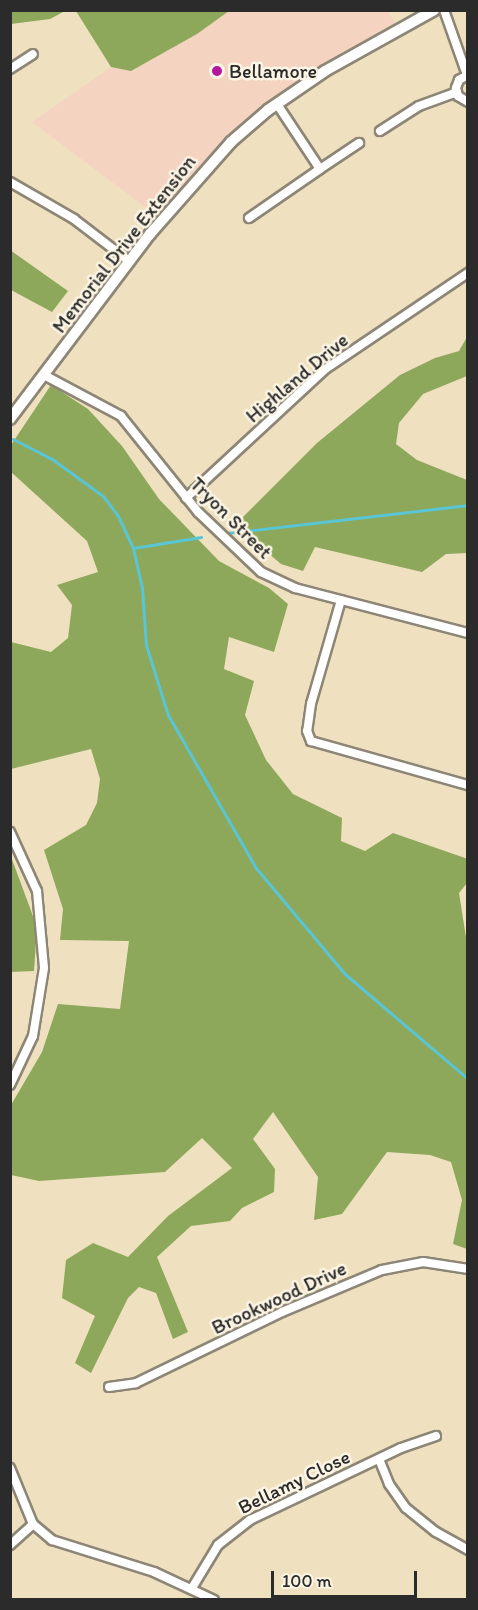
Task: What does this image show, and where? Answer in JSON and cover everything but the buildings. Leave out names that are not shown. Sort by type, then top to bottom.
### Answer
[{"type":"street","name":"Memorial Drive Extension","points":[[10,419],[129,261],[203,171],[277,104],[325,71],[434,10]]},
{"type":"street","points":[[444,10],[467,75],[457,84],[457,92],[468,102]]},
{"type":"street","points":[[10,69],[33,54]]},
{"type":"street","points":[[380,131],[419,106],[457,92]]},
{"type":"street","points":[[277,104],[320,169]]},
{"type":"street","points":[[249,218],[359,143]]},
{"type":"street","points":[[10,182],[74,219],[129,261]]},
{"type":"street","name":"Highland Drive","points":[[186,498],[324,370],[468,273]]},
{"type":"street","name":"Tryon Street","points":[[44,375],[121,416],[186,498],[261,572],[285,585],[468,633]]},
{"type":"street","points":[[341,600],[311,704],[307,731],[311,741],[468,785]]},
{"type":"street","points":[[10,832],[37,891],[44,968],[33,1036],[10,1085]]},
{"type":"street","name":"Brookwood Drive","points":[[109,1387],[136,1383],[282,1312],[382,1270],[423,1262],[468,1269]]},
{"type":"street","name":"Bellamy Close","points":[[192,1588],[212,1552],[235,1530],[379,1459],[436,1436]]},
{"type":"street","points":[[379,1459],[389,1484],[406,1508],[436,1532],[468,1550]]},
{"type":"street","points":[[10,1468],[33,1524],[65,1546],[154,1572],[214,1599]]},
{"type":"street","points":[[10,1545],[33,1524]]},
{"type":"shaded area","points":[[229,11],[387,11],[396,24],[287,88],[215,149],[156,215],[32,122],[111,67],[131,71],[197,34]]},
{"type":"green space","points":[[10,11],[65,11],[50,19],[11,24]]},
{"type":"green space","points":[[76,11],[229,11],[197,34],[131,71],[111,67]]},
{"type":"green space","points":[[10,250],[68,291],[52,312],[11,290]]},
{"type":"green space","points":[[467,337],[467,376],[423,394],[399,423],[396,444],[417,460],[467,480],[467,553],[446,554],[422,572],[315,547],[303,571],[281,564],[235,525],[317,443],[400,375],[435,358],[459,351]]},
{"type":"green space","points":[[51,385],[88,409],[122,446],[159,499],[219,561],[269,588],[288,604],[274,652],[229,637],[224,669],[254,681],[245,715],[266,760],[293,794],[342,818],[341,841],[365,851],[393,833],[468,859],[467,883],[459,893],[468,950],[467,1249],[453,1244],[462,1200],[451,1162],[430,1155],[387,1152],[342,1214],[314,1220],[318,1177],[273,1112],[253,1139],[275,1169],[274,1192],[242,1208],[230,1221],[191,1226],[157,1257],[188,1332],[173,1339],[156,1293],[139,1287],[128,1298],[91,1373],[75,1363],[95,1316],[62,1298],[66,1260],[93,1243],[128,1257],[168,1216],[232,1168],[202,1138],[165,1172],[39,1181],[11,1175],[11,1105],[42,1052],[58,1004],[120,1009],[129,941],[60,940],[63,909],[44,850],[86,825],[97,803],[100,779],[91,749],[11,769],[11,642],[51,652],[68,638],[72,605],[57,585],[98,572],[87,541],[11,472],[11,445]]},
{"type":"green space","points":[[10,854],[37,927],[34,971],[11,972]]},
{"type":"waterway","points":[[13,439],[52,459],[103,496],[118,516],[133,548],[142,588],[146,645],[168,715],[256,868],[345,974],[468,1079]]},
{"type":"waterway","points":[[227,533],[468,505]]},
{"type":"waterway","points":[[133,548],[201,537]]},
{"type":"place","name":"Bellamore","points":[[217,71]]}]
